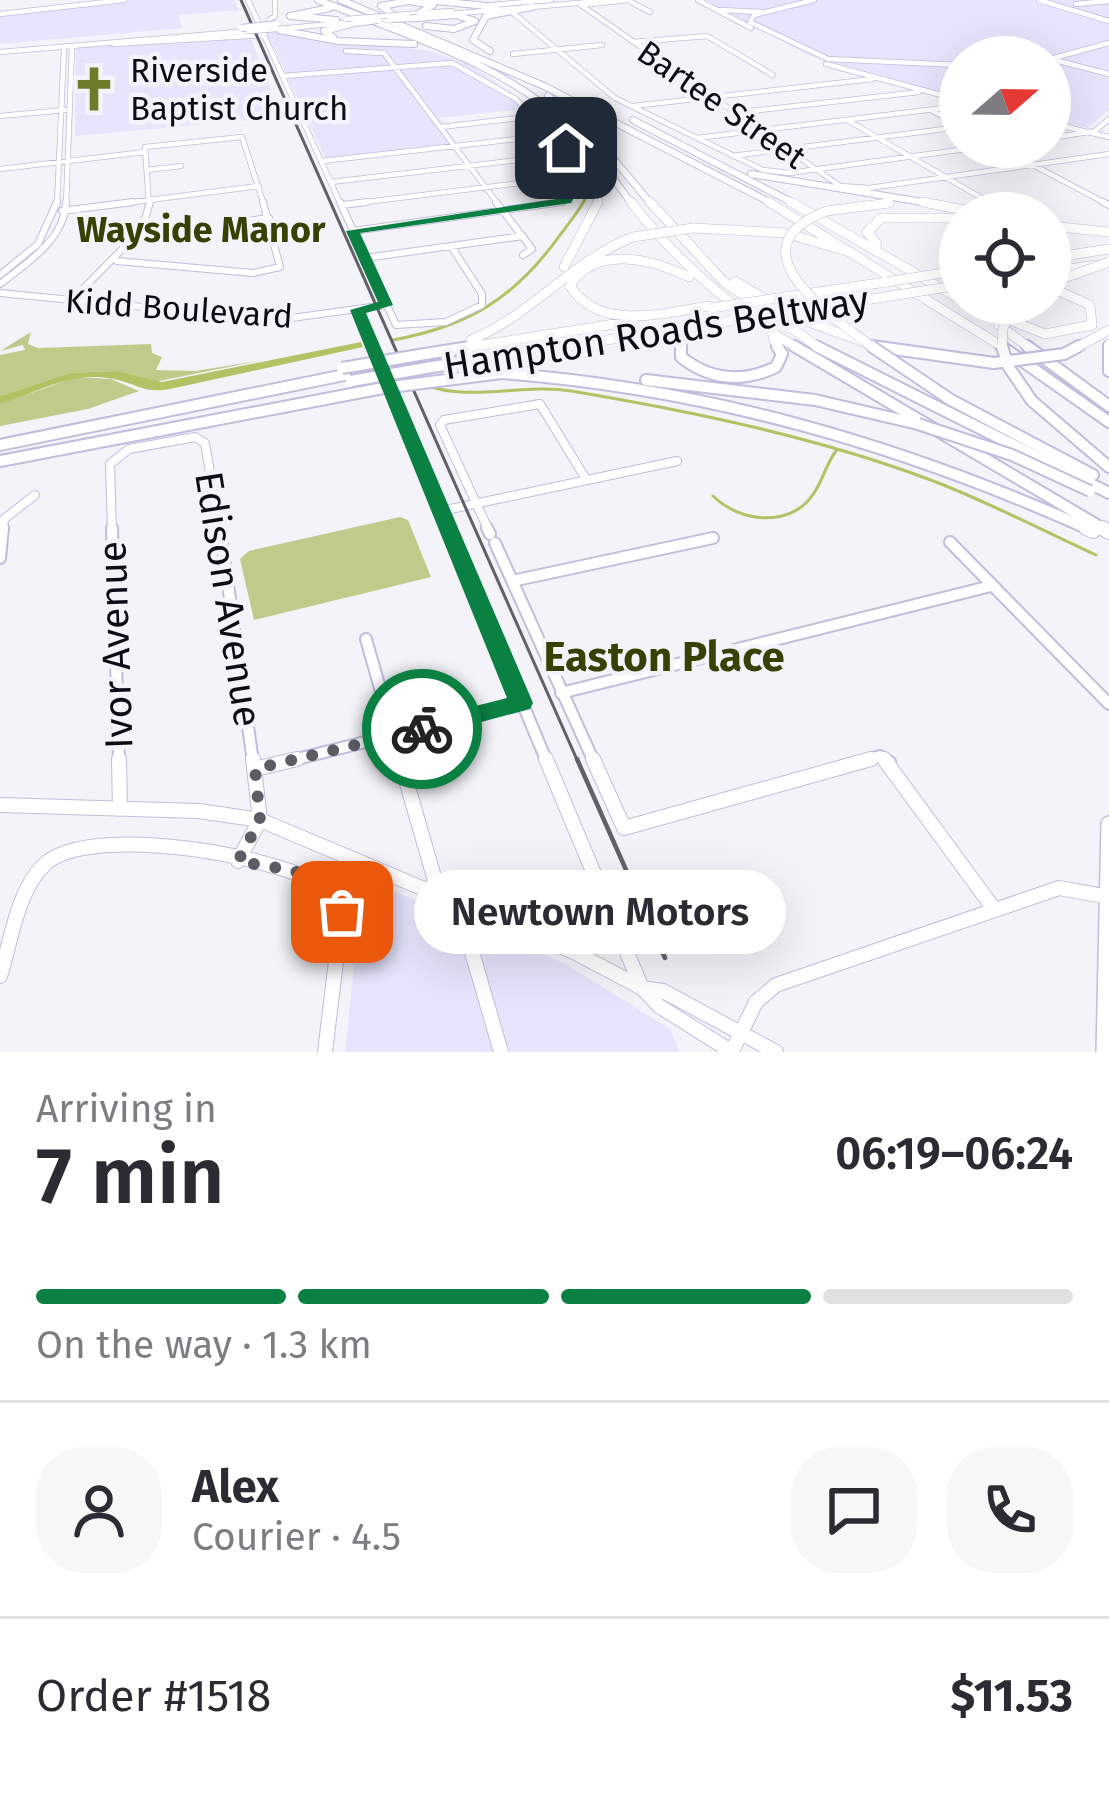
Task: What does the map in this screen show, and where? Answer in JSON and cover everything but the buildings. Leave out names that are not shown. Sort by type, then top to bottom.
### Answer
[{"type":"highway","points":[[323,0],[352,20]]},
{"type":"highway","points":[[323,0],[536,89],[588,129],[724,283],[809,341],[1109,493]]},
{"type":"highway","points":[[341,0],[542,82],[939,289]]},
{"type":"highway","points":[[354,0],[392,17],[460,16],[475,22],[443,29],[410,17]]},
{"type":"highway","points":[[425,0],[497,7]]},
{"type":"highway","points":[[392,17],[382,6],[404,1],[433,5],[410,17]]},
{"type":"highway","points":[[276,26],[301,2]]},
{"type":"highway","points":[[532,7],[488,15],[474,38],[480,47],[696,152],[907,272]]},
{"type":"highway","points":[[336,20],[305,21],[290,15],[321,8],[352,20],[378,20]]},
{"type":"highway","points":[[410,17],[524,66]]},
{"type":"highway","points":[[366,19],[382,31],[352,38],[323,32],[366,19],[456,55],[534,96],[594,153],[665,246],[781,350],[776,367],[754,376],[724,377],[696,369],[680,357],[679,344],[688,334],[720,315]]},
{"type":"highway","points":[[242,30],[276,26],[339,41],[412,43],[456,55]]},
{"type":"highway","points":[[696,152],[788,185],[939,204]]},
{"type":"highway","points":[[558,282],[602,191],[594,153]]},
{"type":"highway","points":[[939,208],[895,203],[827,211],[789,232],[782,250],[787,262],[857,336],[951,400],[1109,493]]},
{"type":"highway","points":[[939,217],[898,214],[870,225],[871,239],[907,272],[1109,422]]},
{"type":"highway","points":[[662,218],[727,276],[826,332],[910,357],[994,363],[1064,354],[1109,330]]},
{"type":"highway","points":[[429,358],[522,319],[586,256],[633,237],[693,227],[805,237],[907,272]]},
{"type":"highway","points":[[1071,228],[1109,232]]},
{"type":"highway","points":[[1071,260],[1109,257]]},
{"type":"highway","points":[[1071,262],[1109,257]]},
{"type":"highway","points":[[1071,275],[1109,257]]},
{"type":"highway","points":[[721,296],[676,269],[636,260],[587,267],[570,286],[580,302],[610,313],[720,315],[803,305]]},
{"type":"highway","name":"Hampton Roads Beltway","points":[[0,458],[429,358],[720,315],[770,315],[939,280]]},
{"type":"highway","name":"Hampton Roads Beltway","points":[[429,358],[720,315],[785,297],[939,280]]},
{"type":"highway","points":[[1017,324],[1036,332],[1075,332],[1092,325],[1090,305],[1071,296]]},
{"type":"highway","points":[[744,314],[1109,536]]},
{"type":"highway","points":[[995,324],[1109,406]]},
{"type":"highway","points":[[1001,324],[1001,348],[1010,372],[1037,406],[1109,467]]},
{"type":"highway","points":[[1109,344],[1109,371]]},
{"type":"highway","points":[[0,458],[383,388],[501,373],[607,376],[860,409],[972,440],[1090,491],[1109,493]]},
{"type":"highway","points":[[501,373],[632,385],[833,431],[956,471],[1109,536]]},
{"type":"highway","points":[[0,441],[349,374]]},
{"type":"highway","points":[[1037,406],[1109,457]]},
{"type":"main road","points":[[410,17],[613,0]]},
{"type":"main road","points":[[519,1],[578,2]]},
{"type":"main road","points":[[410,17],[554,1]]},
{"type":"main road","points":[[276,26],[392,17]]},
{"type":"main road","points":[[378,20],[392,17]]},
{"type":"main road","points":[[276,26],[352,20]]},
{"type":"main road","points":[[0,50],[242,30]]},
{"type":"main road","points":[[0,50],[242,30]]},
{"type":"main road","points":[[1104,1052],[1109,824]]},
{"type":"street","points":[[0,14],[124,0]]},
{"type":"street","points":[[248,0],[399,326],[446,322],[482,305],[482,294],[451,246]]},
{"type":"street","points":[[258,22],[276,26],[275,0]]},
{"type":"street","points":[[444,0],[482,6],[519,1]]},
{"type":"street","points":[[696,0],[804,57],[939,96]]},
{"type":"street","points":[[718,11],[762,12],[814,0]]},
{"type":"street","points":[[1040,0],[1109,21]]},
{"type":"street","points":[[650,12],[630,1],[578,2],[512,12],[631,106],[763,170],[793,172],[939,153]]},
{"type":"street","name":"Bartee Street","points":[[578,2],[840,186],[869,188],[942,178]]},
{"type":"street","points":[[1065,5],[1109,2]]},
{"type":"street","points":[[1073,7],[1109,2]]},
{"type":"street","points":[[762,12],[750,22],[806,52],[865,62],[939,64]]},
{"type":"street","points":[[0,50],[68,53],[265,35]]},
{"type":"street","points":[[633,42],[708,36],[773,75]]},
{"type":"street","points":[[1071,53],[1109,43]]},
{"type":"street","points":[[513,54],[602,45]]},
{"type":"street","points":[[346,51],[382,52],[394,65],[532,249],[523,255]]},
{"type":"street","points":[[3,276],[53,238],[67,210],[68,53]]},
{"type":"street","points":[[283,76],[441,61],[463,68],[535,116],[570,154],[578,176],[572,198],[352,231]]},
{"type":"street","points":[[855,72],[867,68],[865,62]]},
{"type":"street","points":[[1071,64],[1109,73]]},
{"type":"street","points":[[631,106],[878,78]]},
{"type":"street","points":[[734,113],[923,90]]},
{"type":"street","points":[[697,138],[939,108]]},
{"type":"street","points":[[0,116],[66,110]]},
{"type":"street","points":[[931,110],[939,114]]},
{"type":"street","points":[[441,127],[535,116]]},
{"type":"street","points":[[1071,135],[1088,132],[1109,119]]},
{"type":"street","points":[[847,120],[970,192]]},
{"type":"street","points":[[1071,128],[1109,137]]},
{"type":"street","points":[[732,156],[939,129]]},
{"type":"street","points":[[322,161],[553,134]]},
{"type":"street","points":[[72,301],[142,230],[150,200],[145,152],[150,144],[241,136],[283,262],[274,270],[251,273],[116,261]]},
{"type":"street","points":[[0,169],[145,152]]},
{"type":"street","points":[[332,182],[570,154]]},
{"type":"street","points":[[1071,160],[1109,154]]},
{"type":"street","points":[[3,276],[38,244],[57,211],[64,162]]},
{"type":"street","points":[[147,170],[181,166]]},
{"type":"street","points":[[942,178],[1012,168]]},
{"type":"street","points":[[1039,168],[1109,205]]},
{"type":"street","points":[[342,205],[578,176]]},
{"type":"street","points":[[57,211],[259,187]]},
{"type":"street","points":[[224,224],[269,218]]},
{"type":"street","points":[[365,258],[523,236]]},
{"type":"street","name":"Kidd Boulevard","points":[[0,293],[277,320],[386,305]]},
{"type":"street","points":[[358,310],[642,988]]},
{"type":"street","points":[[586,479],[544,406],[490,411],[440,425],[624,828],[874,756],[892,763],[994,909]]},
{"type":"street","name":"Edison Avenue","points":[[110,480],[112,459],[130,448],[189,436],[205,443],[260,820]]},
{"type":"street","points":[[441,511],[676,460]]},
{"type":"street","points":[[93,483],[110,480]]},
{"type":"street","name":"Ivor Avenue","points":[[110,480],[120,809]]},
{"type":"street","points":[[0,558],[4,519],[35,495]]},
{"type":"street","points":[[512,581],[713,538]]},
{"type":"street","points":[[950,542],[1109,704]]},
{"type":"street","points":[[562,692],[991,586]]},
{"type":"street","points":[[366,639],[438,891]]},
{"type":"street","points":[[255,769],[521,703]]},
{"type":"street","points":[[0,805],[199,811],[260,820],[574,952],[642,988],[659,1006],[732,1052],[767,989],[1059,888],[1107,896]]},
{"type":"street","points":[[238,861],[260,820]]},
{"type":"street","points":[[0,976],[40,870],[62,852],[143,845],[321,880],[339,895],[342,912],[325,1052]]},
{"type":"street","points":[[466,903],[472,952],[501,1052]]},
{"type":"street","points":[[574,952],[601,944],[609,928],[608,910]]},
{"type":"street","points":[[642,988],[664,991],[776,1052]]},
{"type":"shaded area","points":[[125,0],[234,0],[239,10],[178,15],[182,28],[0,44],[0,16]]},
{"type":"shaded area","points":[[706,0],[1104,0],[1109,2],[1109,110],[1088,128],[1071,124],[1071,36],[939,36],[939,91],[808,55]]},
{"type":"shaded area","points":[[266,31],[431,51],[470,65],[534,108],[439,118],[457,144],[326,159]]},
{"type":"shaded area","points":[[249,34],[282,117],[75,136],[76,46]]},
{"type":"shaded area","points":[[31,332],[28,344],[38,348],[151,344],[152,353],[162,357],[156,370],[195,371],[263,360],[149,383],[115,371],[69,373],[0,396],[0,355],[25,350],[23,345],[0,351]]},
{"type":"shaded area","points":[[361,342],[363,347],[170,389],[84,377],[0,404],[0,396],[69,373],[115,371],[162,382]]},
{"type":"shaded area","points":[[76,377],[111,379],[139,391],[88,409],[0,426],[0,404]]},
{"type":"shaded area","points":[[400,517],[408,520],[431,577],[254,620],[240,559],[249,551]]},
{"type":"shaded area","points":[[363,878],[566,964],[670,1029],[680,1052],[345,1052]]},
{"type":"waterway","points":[[393,340],[445,327],[507,292],[565,229],[593,180]]},
{"type":"waterway","points":[[426,385],[460,392],[571,391],[797,438],[949,487],[1096,555]]},
{"type":"waterway","points":[[713,496],[737,512],[779,517],[804,505],[836,451]]},
{"type":"tram line","points":[[241,0],[578,762]]},
{"type":"tram line","points":[[577,759],[665,958]]},
{"type":"way so far","points":[[342,912],[339,895],[321,880],[238,861],[260,820],[255,769],[422,729]]},
{"type":"place","name":"Riverside Baptist Church","points":[[94,89]]},
{"type":"place","name":"Newtown Motors","points":[[342,912]]},
{"type":"district","name":"Wayside Manor","points":[[201,229]]},
{"type":"district","name":"Easton Place","points":[[664,656]]},
{"type":"route","points":[[422,729],[521,703],[358,310],[386,305],[352,231],[567,201],[576,194],[578,183],[577,165],[566,148]]}]
